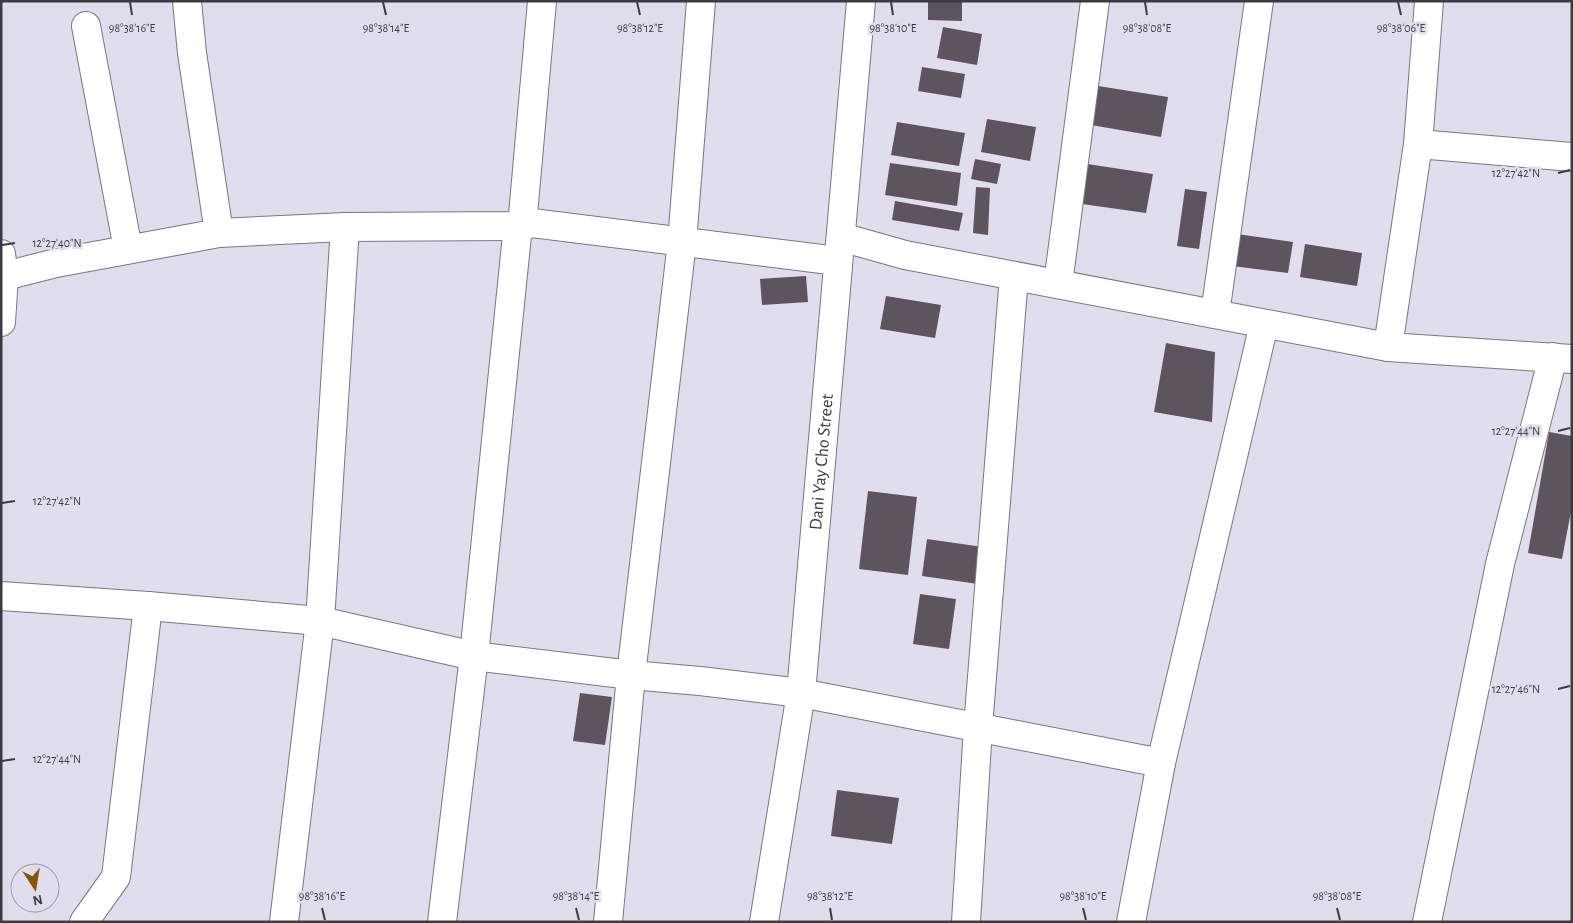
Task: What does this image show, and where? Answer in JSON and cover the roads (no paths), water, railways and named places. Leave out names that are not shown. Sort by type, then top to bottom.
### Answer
[{"type":"street","points":[[187,1],[192,53],[219,233]]},
{"type":"street","points":[[442,922],[474,656],[517,235],[522,226],[542,1]]},
{"type":"street","points":[[608,922],[631,675],[682,242],[700,1]]},
{"type":"street","name":"Dani Yay Cho Street","points":[[764,922],[801,693],[861,1]]},
{"type":"street","points":[[1058,284],[1095,1]]},
{"type":"street","points":[[1215,314],[1259,1]]},
{"type":"street","points":[[1388,347],[1418,144],[1429,1]]},
{"type":"street","points":[[86,26],[128,250]]},
{"type":"street","points":[[1418,144],[1572,157]]},
{"type":"street","points":[[1,322],[2,269],[56,262],[219,233],[344,227],[522,226],[532,223],[682,242],[840,249],[905,254],[1388,347],[1562,358],[1500,564],[1427,922]]},
{"type":"street","points":[[284,922],[320,622],[344,227]]},
{"type":"street","points":[[966,922],[978,727],[1014,276]]},
{"type":"street","points":[[1131,922],[1161,763],[1264,324]]},
{"type":"street","points":[[1,596],[148,606],[320,622],[474,656],[631,675],[700,680],[801,693],[1161,763]]},
{"type":"street","points":[[84,922],[116,877],[148,606]]}]
